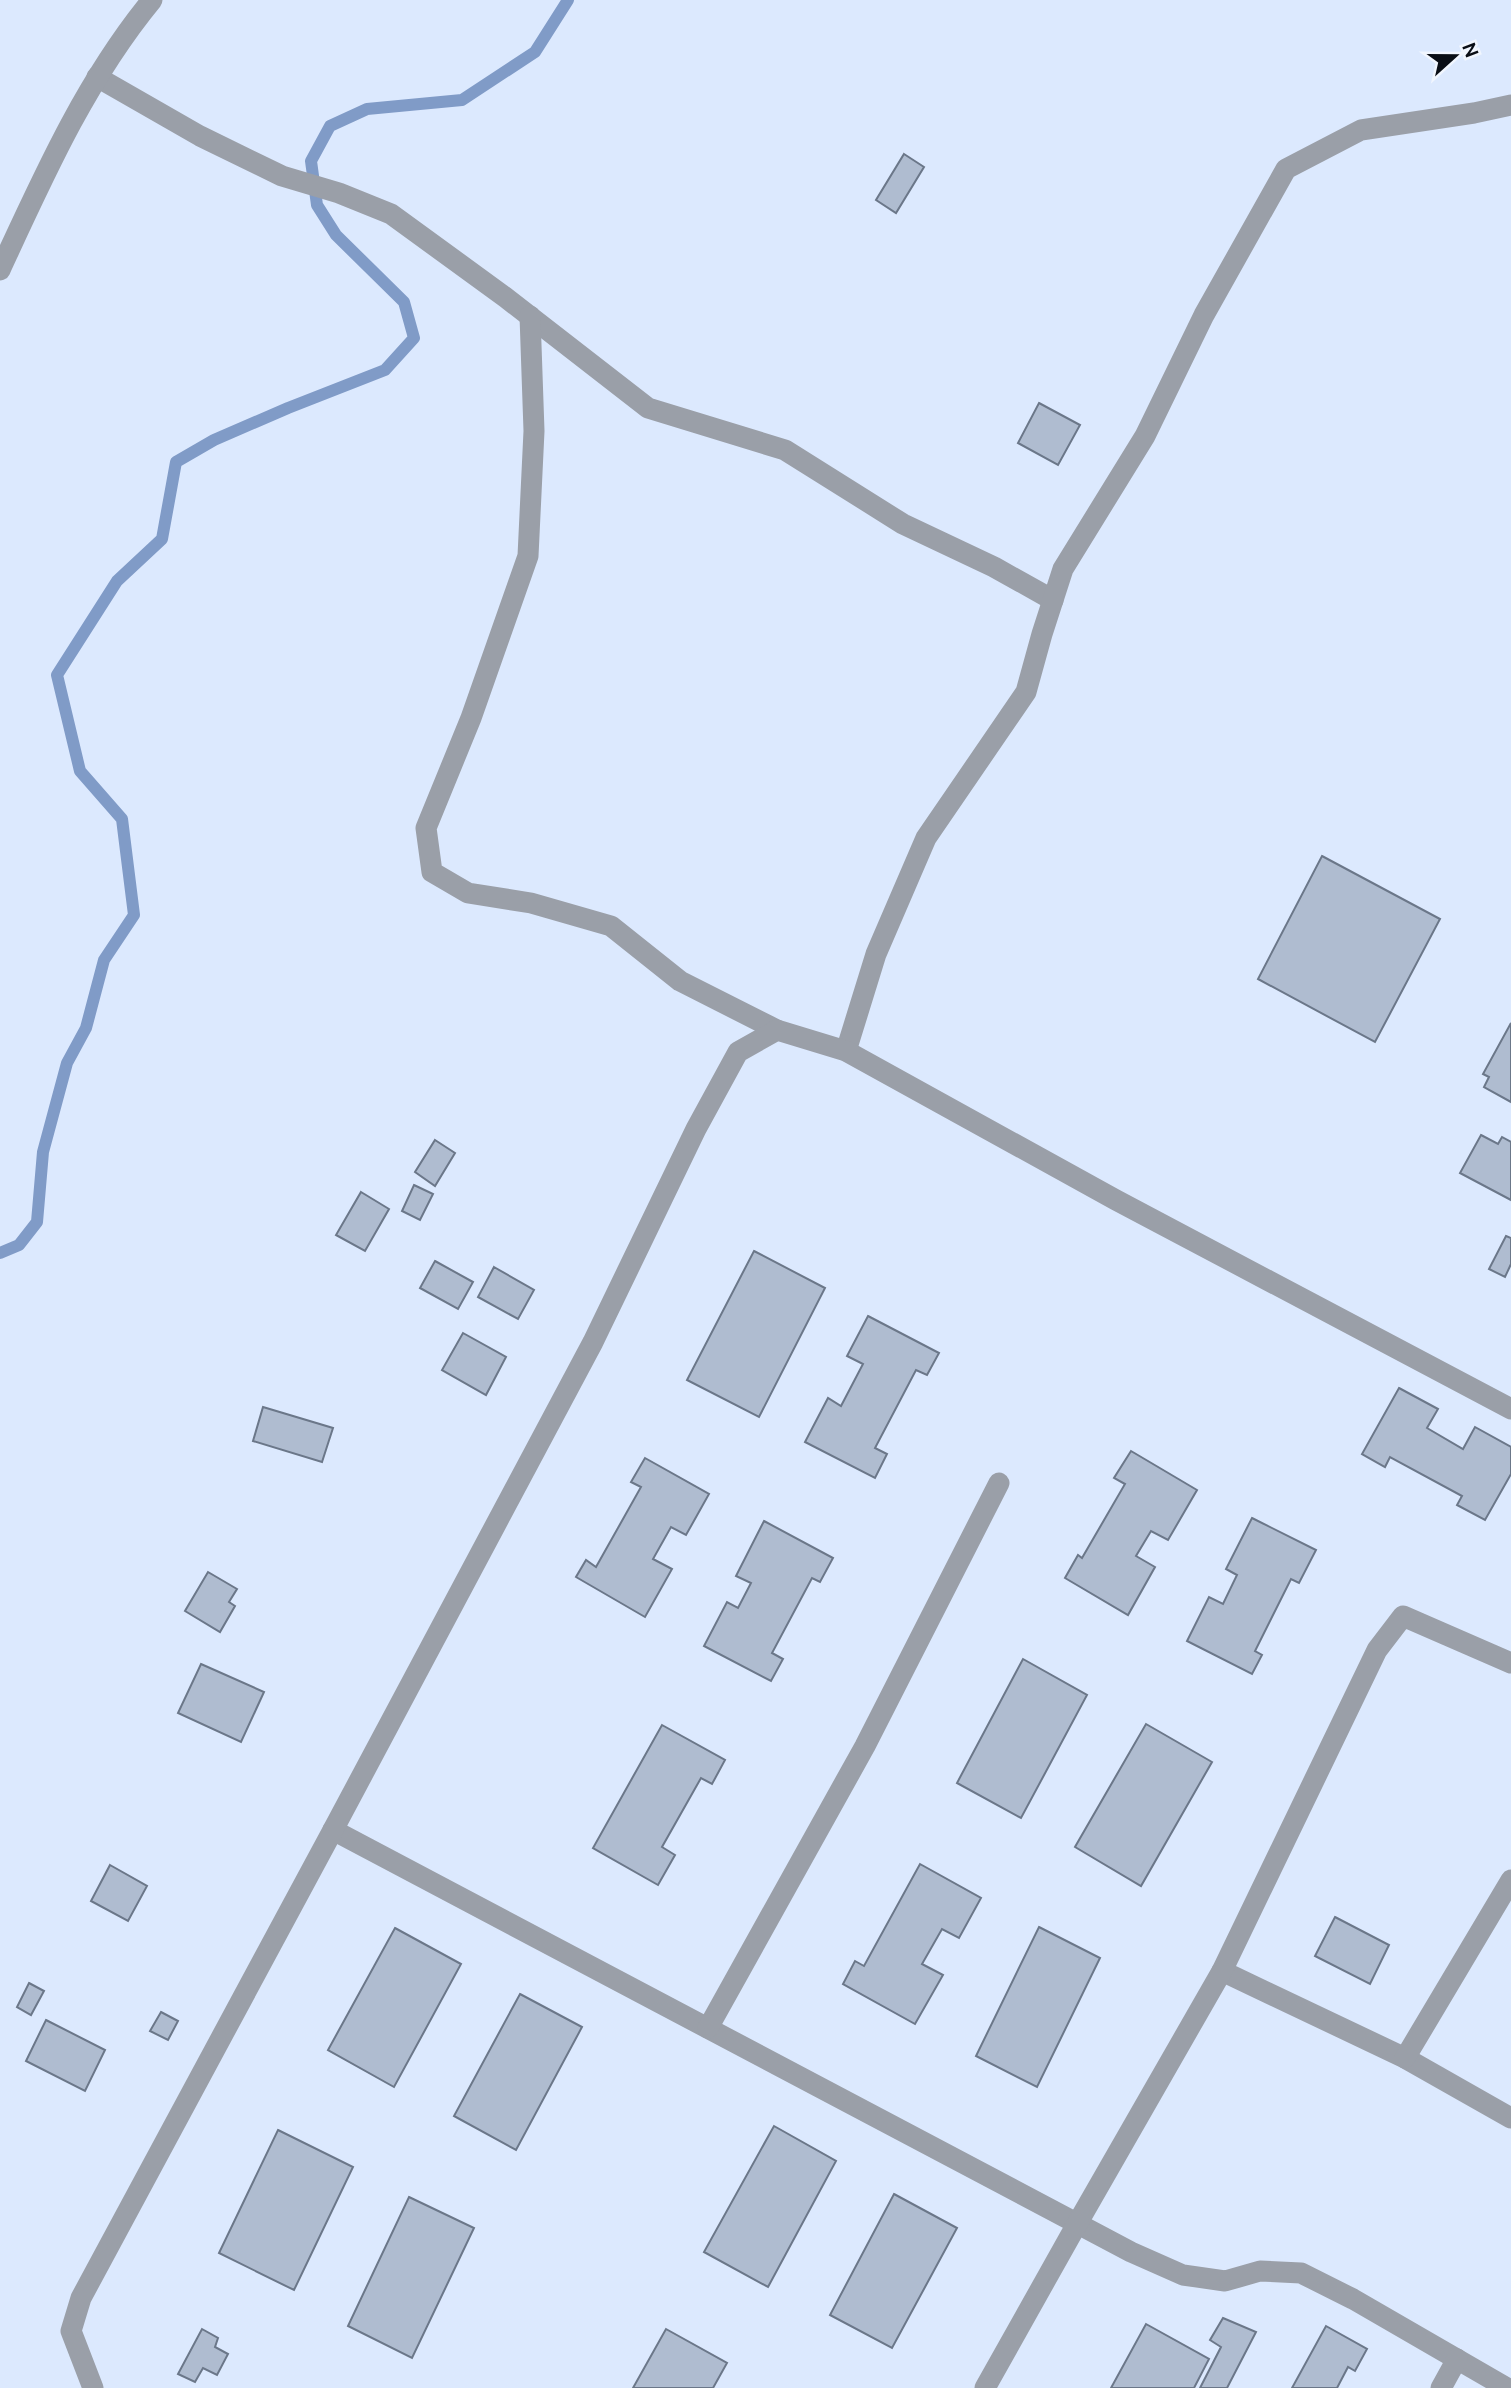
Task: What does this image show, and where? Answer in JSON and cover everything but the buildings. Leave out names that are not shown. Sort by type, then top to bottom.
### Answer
[{"type":"street","points":[[3,258],[43,174],[97,77],[152,0]]},
{"type":"street","points":[[97,77],[200,136],[282,176],[391,214],[530,316],[648,408],[785,450],[903,524],[1053,600]]},
{"type":"street","points":[[846,1051],[876,954],[926,838],[1026,692],[1063,569],[1145,436],[1204,316],[1286,169],[1361,130],[1511,105]]},
{"type":"street","points":[[530,316],[534,431],[528,556],[471,718],[426,828],[432,872],[468,893],[531,904],[611,926],[680,981],[777,1030],[846,1051],[1116,1200],[1511,1409]]},
{"type":"street","points":[[93,2388],[71,2331],[81,2298],[593,1342],[690,1140],[738,1052],[777,1030]]},
{"type":"street","points":[[708,2028],[865,1746],[999,1483]]},
{"type":"street","points":[[985,2388],[1222,1971],[1377,1650],[1403,1616],[1511,1663]]},
{"type":"street","points":[[333,1830],[1077,2224],[1183,2275],[1225,2281],[1260,2271],[1301,2273],[1353,2299],[1507,2388]]},
{"type":"street","points":[[1405,2058],[1511,1880]]},
{"type":"street","points":[[1222,1971],[1405,2058],[1511,2118]]},
{"type":"street","points":[[1441,2388],[1457,2359]]},
{"type":"waterway","points":[[0,1253],[19,1245],[37,1222],[43,1152],[67,1063],[86,1028],[104,960],[134,915],[122,819],[80,771],[57,675],[117,581],[162,539],[176,462],[214,440],[385,370],[414,338],[404,302],[336,235],[317,205],[311,161],[330,126],[367,109],[462,100],[535,52],[568,0]]}]
